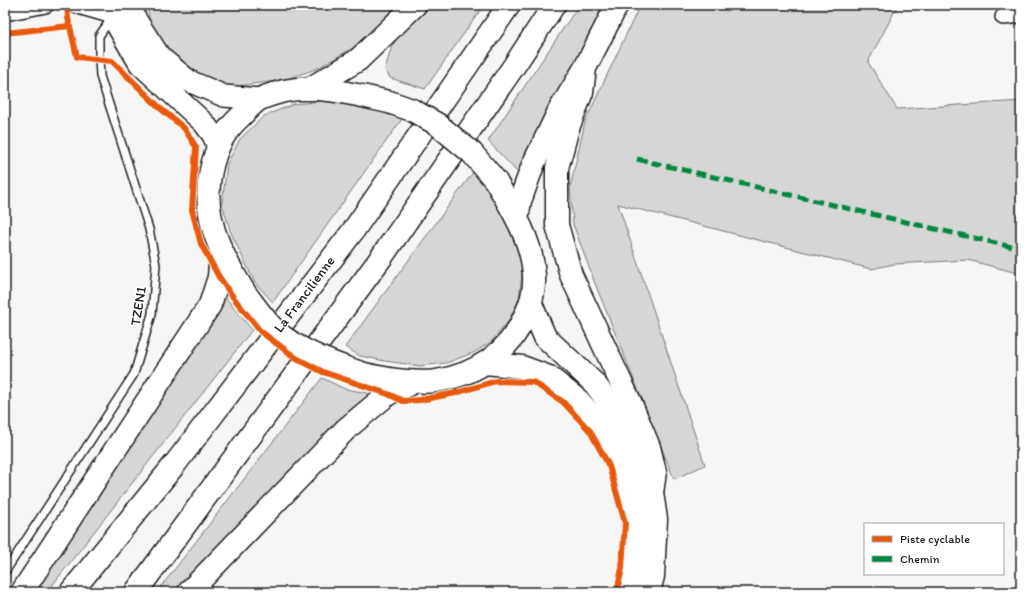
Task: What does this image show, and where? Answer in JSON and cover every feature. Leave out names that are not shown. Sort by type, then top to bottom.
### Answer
[{"type":"main road","points":[[130,5],[136,20],[160,57],[189,80],[224,96],[259,99],[284,91],[308,89],[341,92],[389,102],[412,110],[437,124],[472,153],[495,180],[517,219],[530,248],[534,276],[531,304],[516,334],[503,349],[486,363],[456,377],[435,382],[414,382],[390,379],[358,372],[330,363],[298,346],[278,332],[262,315],[245,293],[231,270],[214,231],[209,207],[209,179],[218,147],[229,127],[259,99]]},
{"type":"main road","points":[[308,89],[358,60],[415,5]]},
{"type":"main road","name":"La Francilienne","points":[[71,592],[175,464],[353,231],[509,5]]},
{"type":"main road","points":[[136,592],[383,255],[514,66],[554,5]]},
{"type":"main road","points":[[517,219],[520,201],[533,165],[559,111],[584,68],[617,5]]},
{"type":"main road","points":[[112,9],[118,27],[140,64],[204,123],[213,135],[218,147]]},
{"type":"main road","points":[[584,68],[582,92],[568,128],[557,168],[557,225],[572,275],[649,447],[655,472],[652,493]]},
{"type":"main road","points":[[22,592],[210,305],[219,277],[221,250]]},
{"type":"main road","points":[[531,304],[545,337],[595,384],[617,414],[636,450],[652,493],[656,518],[653,576],[649,592]]},
{"type":"main road","points":[[486,363],[522,367],[549,377],[578,400],[602,428],[620,463],[633,497],[638,521],[635,572],[630,592]]},
{"type":"main road","points":[[189,592],[346,429],[388,394],[414,382]]},
{"type":"street","points":[[5,13],[46,5]]},
{"type":"street","points":[[75,5],[112,9]]},
{"type":"street","points":[[1003,17],[1021,15]]},
{"type":"lane","name":"TZEN1","points":[[5,572],[134,374],[152,314],[156,265],[149,229],[100,76],[100,36],[112,9]]},
{"type":"shaded area","points":[[147,5],[397,5],[358,45],[316,69],[284,80],[229,87],[202,77],[177,62],[150,23]]},
{"type":"shaded area","points":[[428,5],[484,5],[425,89],[390,78],[385,69],[392,46],[401,32]]},
{"type":"shaded area","points":[[579,5],[607,5],[520,175],[488,141]]},
{"type":"shaded area","points":[[640,5],[898,5],[868,62],[897,109],[1021,101],[1021,274],[968,260],[894,264],[871,269],[618,204],[705,465],[674,479],[594,281],[573,224],[570,188],[585,122]]},
{"type":"shaded area","points":[[324,101],[352,103],[404,116],[273,302],[255,283],[231,233],[222,204],[227,164],[240,139],[264,116],[294,104]]},
{"type":"shaded area","points":[[474,171],[497,202],[514,238],[523,266],[519,299],[508,322],[491,342],[473,353],[446,363],[420,366],[385,361],[360,356],[345,347]]},
{"type":"shaded area","points":[[225,297],[252,330],[47,592],[30,592],[155,409]]},
{"type":"shaded area","points":[[322,378],[345,389],[368,393],[367,399],[180,592],[157,592]]},
{"type":"marked path","points":[[637,159],[1021,249]]},
{"type":"cycle path","points":[[67,5],[68,18],[77,57],[112,61],[161,109],[184,128],[196,147],[192,210],[201,244],[219,277],[260,331],[296,358],[323,372],[388,394],[403,401],[420,400],[456,393],[496,381],[533,382],[563,402],[590,431],[609,466],[625,523],[622,568],[617,592]]},
{"type":"cycle path","points":[[5,33],[70,26]]}]
